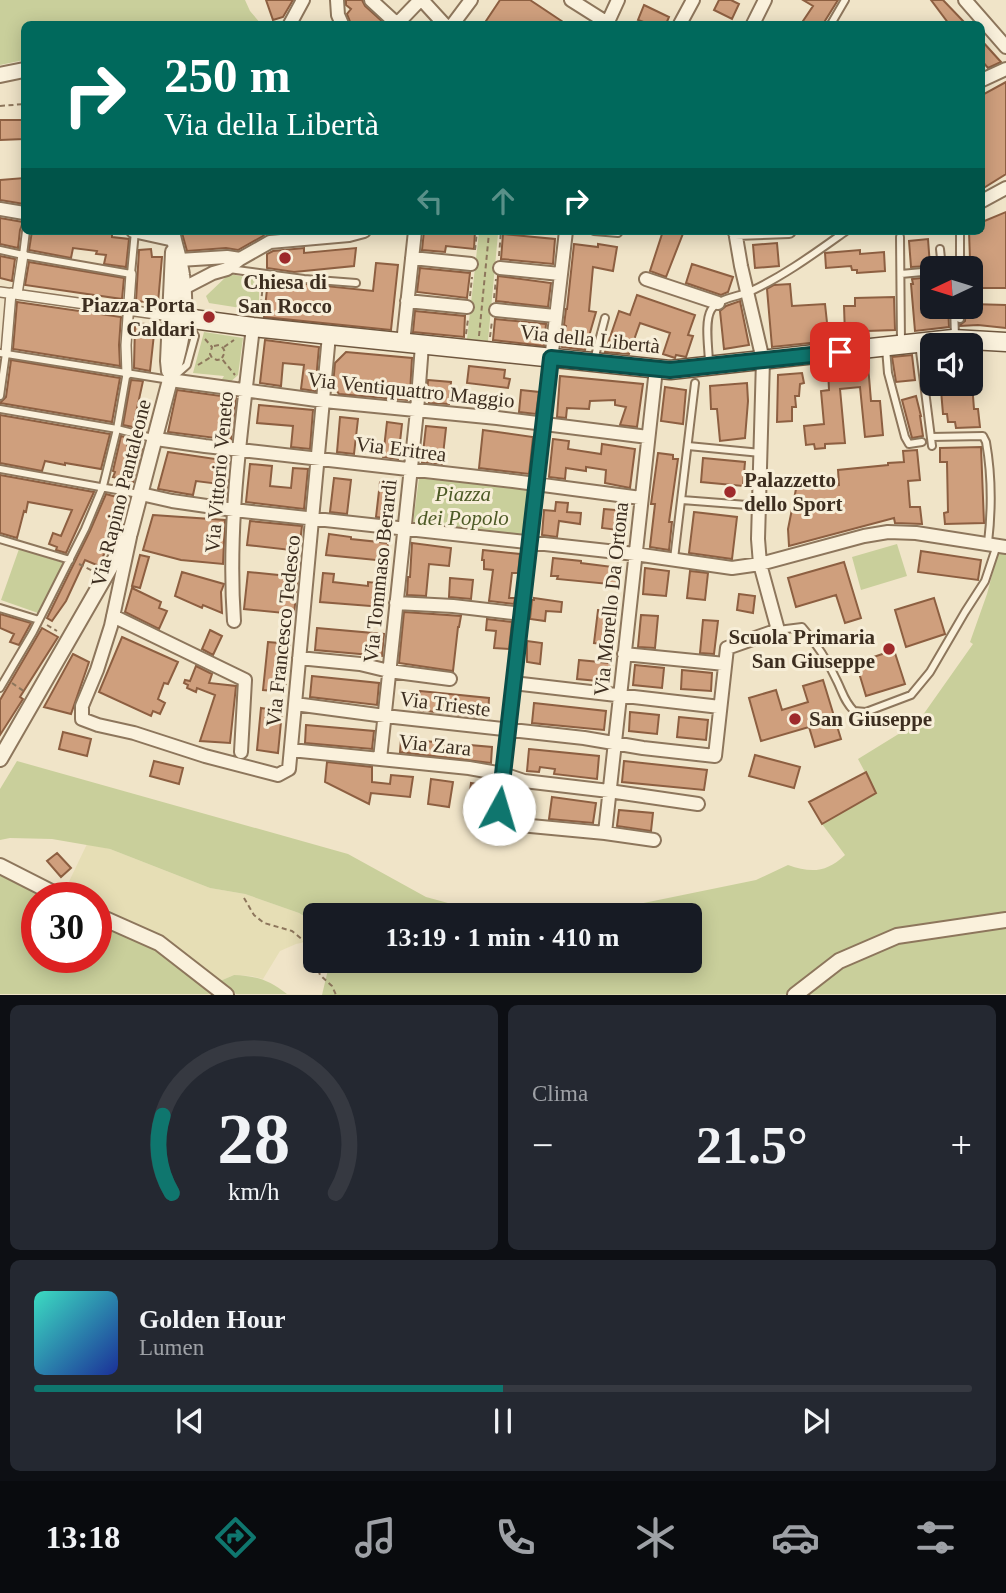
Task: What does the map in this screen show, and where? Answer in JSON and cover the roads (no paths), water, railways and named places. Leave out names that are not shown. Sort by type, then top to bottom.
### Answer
[{"type":"main road","name":"Via della Libertà","points":[[177,317],[256,321],[329,335],[422,345],[477,347],[551,358],[670,370],[920,343]]},
{"type":"main road","name":"Via della Libertà","points":[[983,341],[1006,342]]},
{"type":"street","points":[[292,21],[303,0]]},
{"type":"street","points":[[337,0],[341,21]]},
{"type":"street","points":[[371,0],[394,21]]},
{"type":"street","points":[[400,21],[421,0],[441,21]]},
{"type":"street","points":[[455,21],[471,0]]},
{"type":"street","points":[[571,0],[603,21]]},
{"type":"street","points":[[609,21],[618,0]]},
{"type":"street","points":[[682,21],[693,0]]},
{"type":"street","points":[[754,21],[765,0]]},
{"type":"street","points":[[965,0],[983,21]]},
{"type":"street","points":[[985,23],[1006,47]]},
{"type":"street","points":[[985,79],[1006,69]]},
{"type":"street","points":[[0,75],[21,70]]},
{"type":"street","points":[[985,199],[1006,187]]},
{"type":"street","points":[[0,209],[21,212]]},
{"type":"street","points":[[173,235],[184,288],[177,317]]},
{"type":"street","points":[[173,235],[177,317]]},
{"type":"street","points":[[184,288],[227,269],[273,237],[339,235]]},
{"type":"street","points":[[403,343],[415,235]]},
{"type":"street","points":[[565,235],[499,809],[506,821],[520,825],[654,840]]},
{"type":"street","points":[[513,683],[720,707],[727,648],[778,630],[760,564],[758,538],[763,360],[736,235]]},
{"type":"street","points":[[3,353],[23,255]]},
{"type":"street","points":[[179,260],[227,257],[240,259]]},
{"type":"street","points":[[412,258],[473,264]]},
{"type":"street","points":[[498,268],[560,274]]},
{"type":"street","points":[[126,375],[131,274]]},
{"type":"street","points":[[646,279],[718,303]]},
{"type":"street","points":[[0,292],[177,317]]},
{"type":"street","points":[[407,300],[468,307]]},
{"type":"street","points":[[494,311],[555,316]]},
{"type":"street","name":"Via Rapino Pantaleone","points":[[134,733],[98,726],[82,719],[82,706],[97,670],[113,616],[130,533],[176,364],[177,317]]},
{"type":"street","name":"Via Vittorio Veneto","points":[[234,621],[231,579],[242,386],[256,321]]},
{"type":"street","name":"Via Francesco Tedesco","points":[[134,733],[205,756],[278,775],[289,769],[329,335]]},
{"type":"street","name":"Via Tommaso Berardi","points":[[380,759],[422,345]]},
{"type":"street","name":"Via Morello Da Ortona","points":[[605,833],[656,369]]},
{"type":"street","name":"Via Ventiquattro Maggio","points":[[170,380],[242,386],[324,401],[497,418],[648,437]]},
{"type":"street","name":"Via Eritrea","points":[[156,439],[642,498]]},
{"type":"street","points":[[141,494],[234,510],[635,554],[732,568],[760,564],[888,532],[916,533],[997,545]]},
{"type":"street","points":[[0,759],[130,533]]},
{"type":"street","points":[[396,603],[522,614]]},
{"type":"street","name":"Via Rapino Pantaleone","points":[[113,616],[245,680],[241,752]]},
{"type":"street","points":[[624,654],[725,664]]},
{"type":"street","points":[[299,658],[360,664],[389,671],[450,679]]},
{"type":"street","name":"Via Trieste","points":[[295,704],[715,755],[720,707]]},
{"type":"street","name":"Via Zara","points":[[290,750],[469,768],[524,781],[610,790],[698,804]]},
{"type":"street","points":[[0,866],[32,882]]},
{"type":"street","points":[[795,995],[839,961],[897,936],[1006,920]]},
{"type":"street","points":[[112,922],[159,943],[226,995]]},
{"type":"lane","points":[[833,21],[845,0]]},
{"type":"lane","points":[[23,255],[26,235]]},
{"type":"lane","points":[[0,250],[131,274],[134,235]]},
{"type":"lane","points":[[709,366],[708,318],[712,308],[799,265],[840,235]]},
{"type":"lane","points":[[960,235],[960,256]]},
{"type":"lane","points":[[900,236],[902,345],[932,446]]},
{"type":"lane","points":[[940,249],[941,256]]},
{"type":"lane","points":[[227,269],[356,283]]},
{"type":"lane","points":[[901,274],[920,272]]},
{"type":"lane","points":[[593,362],[606,318]]},
{"type":"lane","points":[[902,345],[888,373],[905,437],[909,444],[922,442]]},
{"type":"lane","points":[[0,396],[3,353],[170,380]]},
{"type":"lane","points":[[0,688],[3,678],[39,620],[70,560],[103,486],[117,429],[126,375]]},
{"type":"lane","points":[[674,559],[695,383]]},
{"type":"lane","points":[[0,409],[117,429],[156,439]]},
{"type":"lane","points":[[778,630],[802,627],[826,659],[845,702],[854,711],[866,712],[911,695],[930,672],[985,581],[997,545],[991,515],[990,465],[983,436],[931,437]]},
{"type":"lane","points":[[688,446],[761,453]]},
{"type":"lane","points":[[0,469],[141,494]]},
{"type":"lane","points":[[682,500],[760,506]]},
{"type":"lane","points":[[0,539],[70,560]]},
{"type":"lane","points":[[0,608],[39,620]]},
{"type":"place","name":"Chiesa di San Rocco","points":[[285,258]]},
{"type":"place","name":"Piazza Porta Caldari","points":[[209,317]]},
{"type":"place","name":"Palazzetto dello Sport","points":[[730,492]]},
{"type":"place","name":"Scuola Primaria San Giuseppe","points":[[889,649]]},
{"type":"place","name":"San Giuseppe","points":[[795,719]]},
{"type":"park label","name":"Piazza dei Popolo","points":[[463,506]]}]
